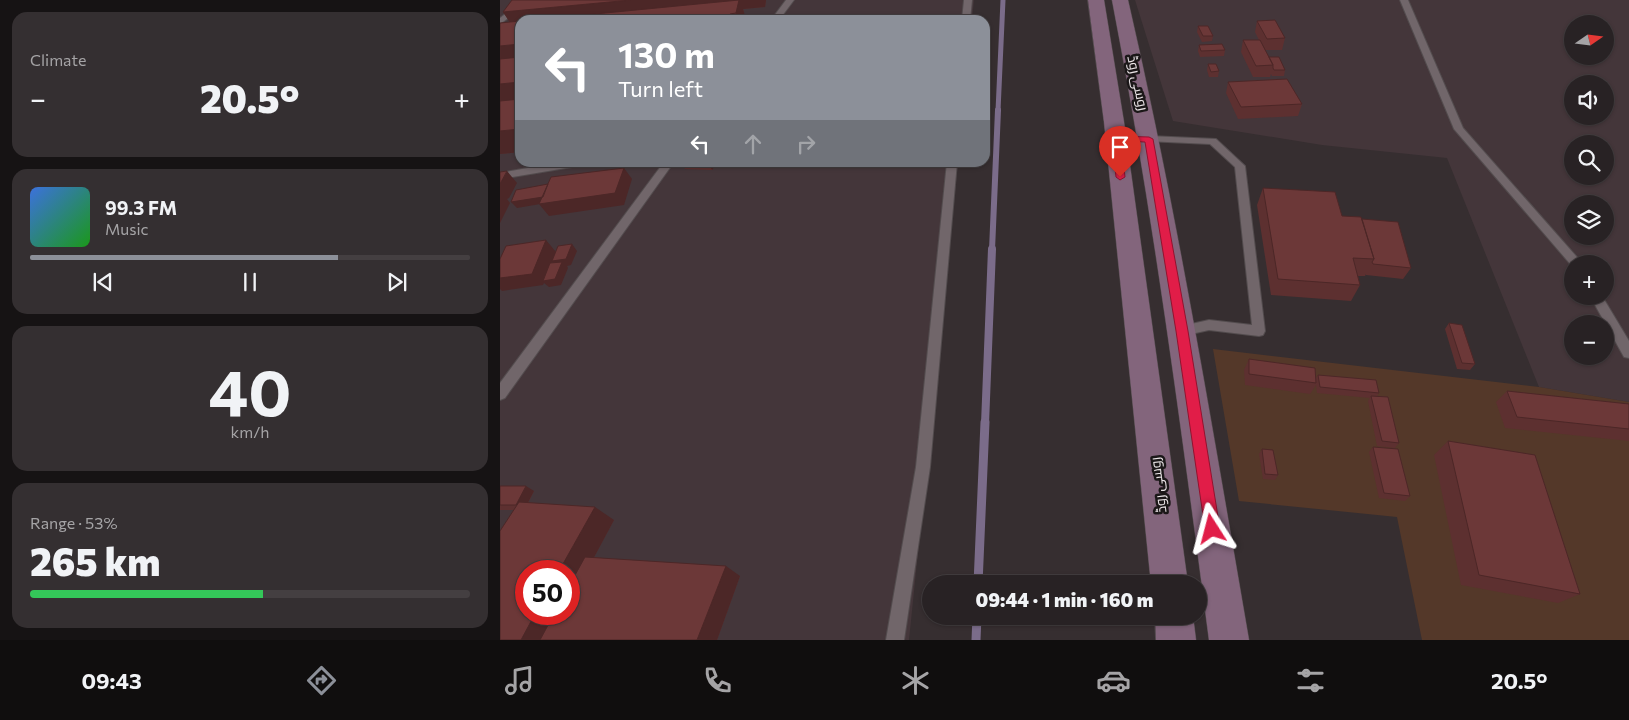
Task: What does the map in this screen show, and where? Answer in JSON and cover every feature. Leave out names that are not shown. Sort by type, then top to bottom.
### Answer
[{"type":"main road","name":"روسی روڈ","points":[[1096,0],[1116,139],[1169,575]]},
{"type":"main road","name":"روسی روڈ","points":[[1120,0],[1149,139],[1182,331],[1229,640]]},
{"type":"main road","points":[[1116,139],[1149,139]]},
{"type":"main road","points":[[1175,625],[1176,640]]},
{"type":"lane","points":[[500,22],[529,0]]},
{"type":"lane","points":[[779,15],[790,0]]},
{"type":"lane","points":[[966,15],[968,0]]},
{"type":"lane","points":[[1404,0],[1459,128],[1569,255]]},
{"type":"lane","points":[[500,10],[518,9]]},
{"type":"lane","points":[[1149,139],[1213,141],[1240,166],[1259,331],[1209,326],[1182,331]]},
{"type":"lane","points":[[500,176],[554,167]]},
{"type":"lane","points":[[500,394],[665,167]]},
{"type":"lane","points":[[894,640],[923,467],[952,167]]},
{"type":"lane","points":[[1601,305],[1629,353]]},
{"type":"shaded area","points":[[500,0],[974,0],[972,15],[515,15],[515,167],[958,167],[909,640],[500,640]]},
{"type":"shaded area","points":[[1135,0],[1629,0],[1629,402],[1539,387],[1447,158],[1322,145],[1173,121]]},
{"type":"shaded area","points":[[1213,349],[1539,387],[1629,402],[1629,640],[1422,640],[1397,517],[1239,501]]},
{"type":"building","points":[[512,0],[631,0],[503,12]]},
{"type":"building","points":[[739,0],[736,13],[730,15],[584,15]]},
{"type":"building","points":[[1275,20],[1285,38],[1267,39],[1257,21]]},
{"type":"building","points":[[515,22],[515,44],[500,46],[500,23]]},
{"type":"building","points":[[1198,26],[1208,26],[1213,36],[1203,36]]},
{"type":"building","points":[[1243,40],[1260,40],[1273,65],[1256,66]]},
{"type":"building","points":[[1222,44],[1225,50],[1201,51],[1199,45]]},
{"type":"building","points":[[1269,57],[1279,57],[1285,70],[1274,70]]},
{"type":"building","points":[[515,58],[515,82],[500,84],[500,59]]},
{"type":"building","points":[[1208,64],[1216,64],[1219,71],[1211,72]]},
{"type":"building","points":[[1287,79],[1302,104],[1241,107],[1228,82]]},
{"type":"building","points":[[515,100],[515,130],[500,131],[500,101]]},
{"type":"building","points":[[624,168],[615,193],[539,204],[551,177]]},
{"type":"building","points":[[507,171],[500,184],[500,172]]},
{"type":"building","points":[[548,184],[543,197],[511,202],[516,190]]},
{"type":"building","points":[[1263,188],[1335,192],[1342,216],[1361,217],[1374,259],[1353,258],[1360,285],[1278,279]]},
{"type":"building","points":[[1362,219],[1398,222],[1411,268],[1373,264],[1374,259]]},
{"type":"building","points":[[546,240],[532,274],[500,278],[500,259],[506,246]]},
{"type":"building","points":[[572,244],[566,259],[552,261],[558,246]]},
{"type":"building","points":[[562,262],[555,279],[543,281],[550,263]]},
{"type":"building","points":[[1449,323],[1462,325],[1475,364],[1462,363]]},
{"type":"building","points":[[1249,359],[1315,368],[1316,383],[1249,374]]},
{"type":"building","points":[[1318,375],[1376,380],[1379,393],[1320,387]]},
{"type":"building","points":[[1507,391],[1629,404],[1629,429],[1517,417]]},
{"type":"building","points":[[1371,396],[1388,397],[1399,443],[1382,441]]},
{"type":"building","points":[[1448,441],[1535,455],[1580,594],[1479,575]]},
{"type":"building","points":[[1373,447],[1398,449],[1410,496],[1384,493]]},
{"type":"building","points":[[1262,449],[1273,450],[1278,475],[1265,474]]},
{"type":"building","points":[[500,486],[526,486],[516,505],[500,505]]},
{"type":"building","points":[[519,502],[595,507],[565,560],[515,560],[515,625],[529,625],[521,640],[500,640],[500,531]]},
{"type":"building","points":[[585,557],[726,566],[697,640],[540,640],[548,625],[580,625],[580,566]]},
{"type":"waterway","points":[[998,111],[1003,0]]},
{"type":"waterway","points":[[992,250],[998,110]]},
{"type":"waterway","points":[[985,424],[992,249]]},
{"type":"waterway","points":[[978,575],[985,422]]},
{"type":"waterway","points":[[976,640],[977,625]]},
{"type":"route","points":[[1120,177],[1116,139],[1149,139],[1182,331],[1212,529]]}]
